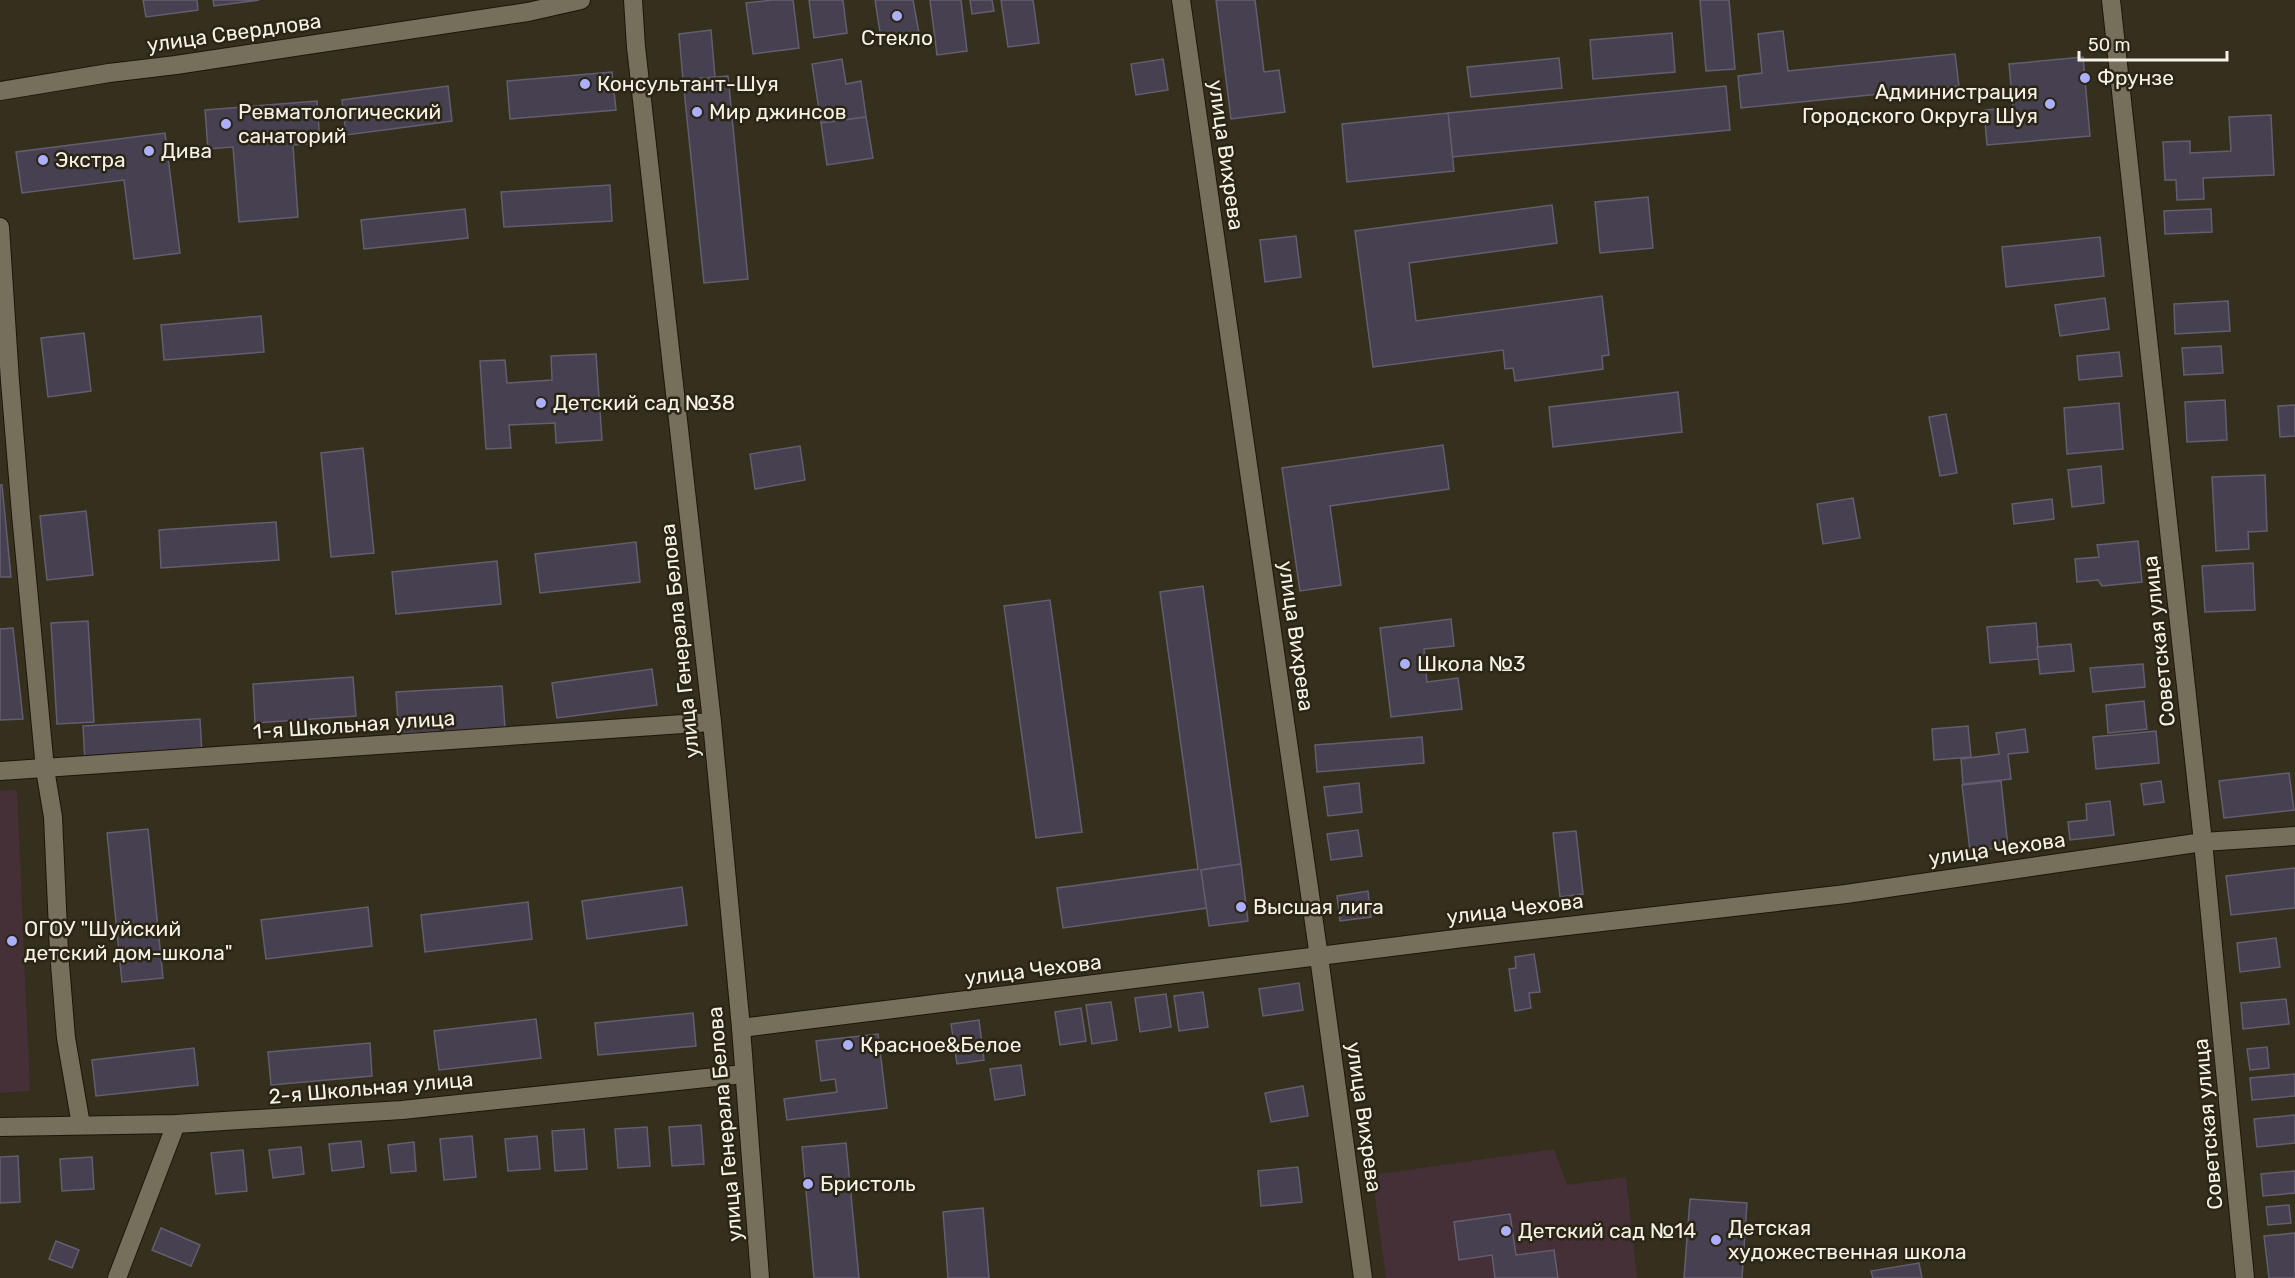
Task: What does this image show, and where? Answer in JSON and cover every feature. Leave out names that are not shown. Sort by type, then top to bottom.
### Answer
[{"type":"street","name":"улица Свердлова","points":[[0,91],[528,12],[581,0]]},
{"type":"street","name":"улица Генерала Белова","points":[[633,0],[636,47],[712,722],[741,1028],[760,1278]]},
{"type":"street","name":"улица Вихрева","points":[[1181,0],[1363,1278]]},
{"type":"street","name":"Советская улица","points":[[2111,0],[2203,842],[2245,1278]]},
{"type":"street","points":[[0,227],[8,462],[45,770],[53,817],[59,952],[66,1038],[81,1125]]},
{"type":"street","name":"1-я Школьная улица","points":[[0,771],[45,770],[712,722]]},
{"type":"street","name":"улица Чехова","points":[[741,1028],[1463,938],[1846,894],[2203,842],[2295,837]]},
{"type":"street","name":"2-я Школьная улица","points":[[0,1127],[176,1124],[402,1110],[744,1074]]},
{"type":"street","points":[[117,1278],[176,1124]]},
{"type":"shaded area","name":"ОГОУ \"Шуйский детский дом-школа\"","points":[[17,790],[30,1091],[0,1093],[0,791]]},
{"type":"shaded area","name":"Детский сад №14","points":[[1554,1149],[1567,1185],[1626,1177],[1637,1278],[1386,1278],[1372,1175]]},
{"type":"building","points":[[143,0],[197,0],[198,10],[146,17]]},
{"type":"building","points":[[213,0],[259,0],[214,6]]},
{"type":"building","points":[[793,0],[799,48],[753,54],[746,3]]},
{"type":"building","points":[[809,0],[843,0],[847,33],[814,38]]},
{"type":"building","name":"Стекло","points":[[875,0],[913,0],[919,33],[881,39]]},
{"type":"building","points":[[930,0],[961,0],[967,51],[937,55]]},
{"type":"building","points":[[970,0],[992,0],[994,11],[972,14]]},
{"type":"building","points":[[1001,0],[1033,0],[1039,43],[1008,47]]},
{"type":"building","points":[[1216,0],[1255,0],[1264,72],[1279,70],[1285,112],[1231,119]]},
{"type":"building","points":[[1700,0],[1729,0],[1735,69],[1706,71]]},
{"type":"building","points":[[711,30],[715,77],[683,80],[679,34]]},
{"type":"building","points":[[1783,31],[1788,71],[1955,54],[1959,86],[1741,108],[1738,76],[1762,73],[1758,34]]},
{"type":"building","points":[[1672,33],[1675,72],[1593,79],[1590,40]]},
{"type":"building","name":"Администрация Городского Округа Шуя","points":[[2083,57],[2090,136],[1987,145],[1984,110],[2013,108],[2009,64]]},
{"type":"building","points":[[1559,58],[1562,88],[1471,97],[1467,67]]},
{"type":"building","points":[[842,59],[846,84],[861,81],[866,117],[821,123],[812,64]]},
{"type":"building","points":[[1163,59],[1168,90],[1136,95],[1131,64]]},
{"type":"building","points":[[612,72],[616,110],[510,119],[507,81]]},
{"type":"building","points":[[728,76],[748,279],[704,283],[683,80]]},
{"type":"building","points":[[448,86],[452,121],[346,135],[342,100]]},
{"type":"building","points":[[1726,86],[1730,130],[1452,157],[1448,113]]},
{"type":"building","points":[[317,101],[320,143],[293,145],[298,217],[239,222],[233,147],[208,149],[205,110]]},
{"type":"building","points":[[1448,113],[1454,171],[1347,182],[1342,124]]},
{"type":"building","points":[[2271,115],[2274,175],[2203,178],[2204,199],[2177,200],[2176,180],[2165,180],[2163,142],[2190,141],[2190,153],[2231,151],[2229,117]]},
{"type":"building","points":[[866,117],[873,158],[827,165],[821,123]]},
{"type":"building","points":[[165,133],[180,253],[134,259],[124,180],[22,193],[16,152]]},
{"type":"building","points":[[610,185],[612,221],[504,227],[501,192]]},
{"type":"building","points":[[1648,197],[1653,248],[1600,253],[1595,202]]},
{"type":"building","points":[[1552,205],[1557,243],[1409,263],[1416,321],[1602,296],[1609,355],[1602,356],[1603,369],[1515,381],[1513,368],[1505,369],[1503,350],[1373,367],[1355,231]]},
{"type":"building","points":[[465,209],[468,238],[364,249],[361,220]]},
{"type":"building","points":[[2211,209],[2212,232],[2165,234],[2164,211]]},
{"type":"building","points":[[1296,236],[1301,277],[1265,282],[1260,240]]},
{"type":"building","points":[[2100,237],[2104,276],[2006,287],[2002,247]]},
{"type":"building","points":[[2105,298],[2109,329],[2060,336],[2055,305]]},
{"type":"building","points":[[2228,301],[2230,331],[2175,334],[2174,304]]},
{"type":"building","points":[[261,316],[264,352],[164,360],[161,325]]},
{"type":"building","points":[[84,333],[91,391],[48,397],[41,338]]},
{"type":"building","points":[[2221,346],[2223,373],[2184,375],[2182,348]]},
{"type":"building","points":[[2119,352],[2122,376],[2079,380],[2077,356]]},
{"type":"building","name":"Детский сад №38","points":[[596,354],[602,440],[556,443],[555,423],[509,425],[511,448],[486,449],[480,361],[505,360],[507,383],[552,380],[551,356]]},
{"type":"building","points":[[1678,392],[1682,432],[1553,447],[1549,407]]},
{"type":"building","points":[[2225,400],[2227,440],[2187,442],[2185,402]]},
{"type":"building","points":[[2119,403],[2123,449],[2067,454],[2064,408]]},
{"type":"building","points":[[2295,405],[2295,436],[2280,437],[2278,406]]},
{"type":"building","points":[[1946,414],[1957,473],[1940,476],[1929,417]]},
{"type":"building","points":[[1443,445],[1449,489],[1330,506],[1341,585],[1300,591],[1282,468]]},
{"type":"building","points":[[800,446],[805,480],[755,489],[750,454]]},
{"type":"building","points":[[363,448],[374,553],[331,557],[321,453]]},
{"type":"building","points":[[2101,466],[2104,503],[2072,507],[2068,470]]},
{"type":"building","points":[[2265,475],[2267,531],[2248,532],[2249,549],[2216,551],[2212,477]]},
{"type":"building","points":[[0,485],[2,485],[11,577],[0,577]]},
{"type":"building","points":[[1853,498],[1860,538],[1823,544],[1817,504]]},
{"type":"building","points":[[2052,499],[2054,519],[2014,524],[2012,504]]},
{"type":"building","points":[[86,511],[93,575],[47,580],[40,516]]},
{"type":"building","points":[[276,522],[279,560],[161,568],[159,530]]},
{"type":"building","points":[[2138,541],[2142,582],[2102,586],[2098,580],[2077,582],[2075,559],[2099,557],[2097,545]]},
{"type":"building","points":[[636,542],[640,582],[540,593],[535,554]]},
{"type":"building","points":[[497,561],[501,604],[396,614],[392,572]]},
{"type":"building","points":[[2253,563],[2255,610],[2205,612],[2202,566]]},
{"type":"building","points":[[1203,586],[1241,864],[1201,870],[1207,908],[1063,928],[1057,888],[1198,869],[1160,592]]},
{"type":"building","points":[[1050,600],[1082,832],[1036,838],[1004,606]]},
{"type":"building","name":"Школа №3","points":[[1451,619],[1454,646],[1424,649],[1427,682],[1458,678],[1462,709],[1391,717],[1380,628]]},
{"type":"building","points":[[88,621],[94,722],[57,724],[51,623]]},
{"type":"building","points":[[2036,623],[2039,659],[1990,663],[1987,627]]},
{"type":"building","points":[[13,628],[23,719],[0,720],[0,629]]},
{"type":"building","points":[[2071,644],[2074,671],[2040,674],[2037,647]]},
{"type":"building","points":[[2143,664],[2145,687],[2093,692],[2090,668]]},
{"type":"building","points":[[652,669],[657,705],[557,718],[552,683]]},
{"type":"building","points":[[353,677],[356,716],[255,723],[253,684]]},
{"type":"building","points":[[502,686],[505,728],[399,734],[396,692]]},
{"type":"building","points":[[2144,701],[2147,729],[2108,733],[2106,705]]},
{"type":"building","points":[[200,719],[202,755],[85,762],[83,726]]},
{"type":"building","points":[[1968,726],[1971,757],[1934,760],[1932,729]]},
{"type":"building","points":[[2025,729],[2028,752],[2008,754],[2011,779],[1963,784],[1961,759],[1999,754],[1996,733]]},
{"type":"building","points":[[2156,731],[2159,763],[2096,769],[2093,737]]},
{"type":"building","points":[[1422,737],[1424,763],[1317,772],[1315,745]]},
{"type":"building","points":[[2289,773],[2294,810],[2224,818],[2219,781]]},
{"type":"building","points":[[2001,781],[2008,847],[1970,851],[1962,785]]},
{"type":"building","points":[[2161,781],[2164,802],[2144,805],[2141,784]]},
{"type":"building","points":[[1359,783],[1362,812],[1328,816],[1324,787]]},
{"type":"building","points":[[2110,801],[2114,835],[2070,840],[2068,822],[2087,820],[2086,804]]},
{"type":"building","points":[[148,829],[163,978],[122,982],[107,833]]},
{"type":"building","points":[[1358,830],[1362,856],[1331,860],[1327,834]]},
{"type":"building","points":[[1576,831],[1583,894],[1560,897],[1553,833]]},
{"type":"building","points":[[1241,864],[1248,921],[1209,926],[1201,870]]},
{"type":"building","points":[[2295,868],[2295,908],[2231,915],[2226,876]]},
{"type":"building","points":[[682,887],[687,925],[587,939],[582,901]]},
{"type":"building","points":[[1368,891],[1371,917],[1340,921],[1337,896]]},
{"type":"building","points":[[528,902],[532,939],[425,952],[421,915]]},
{"type":"building","points":[[368,907],[372,946],[266,959],[261,920]]},
{"type":"building","points":[[2276,938],[2280,967],[2240,972],[2237,943]]},
{"type":"building","points":[[1534,954],[1540,992],[1529,993],[1531,1008],[1515,1011],[1509,969],[1516,968],[1515,957]]},
{"type":"building","points":[[1299,983],[1303,1010],[1263,1016],[1259,989]]},
{"type":"building","points":[[1203,992],[1208,1027],[1179,1031],[1174,996]]},
{"type":"building","points":[[1166,994],[1171,1027],[1140,1032],[1135,998]]},
{"type":"building","points":[[2286,999],[2289,1024],[2243,1029],[2241,1003]]},
{"type":"building","points":[[1111,1002],[1117,1040],[1092,1044],[1086,1005]]},
{"type":"building","points":[[1081,1008],[1086,1041],[1060,1045],[1055,1012]]},
{"type":"building","points":[[693,1013],[696,1046],[598,1055],[595,1023]]},
{"type":"building","points":[[536,1019],[541,1058],[439,1070],[434,1031]]},
{"type":"building","points":[[979,1020],[984,1060],[957,1064],[951,1024]]},
{"type":"building","points":[[878,1034],[887,1108],[787,1120],[784,1099],[837,1092],[835,1079],[821,1081],[816,1041]]},
{"type":"building","points":[[370,1043],[372,1076],[271,1085],[268,1052]]},
{"type":"building","points":[[2267,1047],[2269,1068],[2250,1070],[2247,1049]]},
{"type":"building","points":[[194,1048],[198,1085],[96,1096],[92,1060]]},
{"type":"building","points":[[1021,1065],[1025,1095],[995,1100],[990,1069]]},
{"type":"building","points":[[2295,1074],[2295,1096],[2252,1100],[2250,1078]]},
{"type":"building","points":[[1303,1086],[1308,1116],[1271,1122],[1265,1093]]},
{"type":"building","points":[[2295,1115],[2295,1143],[2257,1147],[2254,1119]]},
{"type":"building","points":[[701,1125],[704,1164],[672,1166],[669,1127]]},
{"type":"building","points":[[647,1127],[650,1166],[618,1168],[615,1129]]},
{"type":"building","points":[[584,1129],[587,1169],[555,1171],[552,1131]]},
{"type":"building","points":[[472,1136],[476,1177],[444,1180],[440,1139]]},
{"type":"building","points":[[537,1136],[540,1169],[508,1171],[505,1139]]},
{"type":"building","points":[[361,1141],[364,1167],[332,1171],[329,1144]]},
{"type":"building","points":[[414,1142],[416,1171],[391,1173],[388,1145]]},
{"type":"building","points":[[846,1143],[859,1278],[814,1278],[802,1147]]},
{"type":"building","points":[[301,1147],[304,1174],[273,1178],[269,1150]]},
{"type":"building","points":[[243,1150],[247,1191],[216,1194],[211,1153]]},
{"type":"building","points":[[18,1156],[20,1202],[0,1203],[0,1157]]},
{"type":"building","points":[[92,1157],[94,1189],[62,1191],[60,1159]]},
{"type":"building","points":[[1298,1167],[1302,1202],[1261,1206],[1258,1171]]},
{"type":"building","points":[[2295,1171],[2295,1193],[2263,1196],[2261,1174]]},
{"type":"building","name":"Детская художественная школа","points":[[1690,1199],[1747,1203],[1742,1278],[1684,1278]]},
{"type":"building","points":[[2289,1205],[2291,1223],[2268,1225],[2266,1207]]},
{"type":"building","points":[[983,1208],[989,1278],[948,1278],[943,1212]]},
{"type":"building","points":[[1510,1214],[1516,1255],[1554,1250],[1558,1278],[1495,1278],[1492,1255],[1459,1260],[1454,1222]]},
{"type":"building","points":[[161,1228],[200,1245],[191,1266],[152,1250]]},
{"type":"building","points":[[2295,1233],[2295,1278],[2269,1278],[2264,1236]]},
{"type":"building","points":[[56,1241],[79,1250],[72,1268],[49,1259]]},
{"type":"building","points":[[1919,1263],[1922,1278],[1873,1278],[1871,1271]]},
{"type":"place","name":"Стекло","points":[[897,16]]},
{"type":"place","name":"Фрунзе","points":[[2085,78]]},
{"type":"place","name":"Консультант-Шуя","points":[[585,84]]},
{"type":"place","name":"Администрация Городского Округа Шуя","points":[[2050,104]]},
{"type":"place","name":"Мир джинсов","points":[[697,112]]},
{"type":"place","name":"Ревматологический санаторий","points":[[226,124]]},
{"type":"place","name":"Дива","points":[[149,151]]},
{"type":"place","name":"Экстра","points":[[43,160]]},
{"type":"place","name":"Детский сад №38","points":[[541,403]]},
{"type":"place","name":"Школа №3","points":[[1405,664]]},
{"type":"place","name":"Высшая лига","points":[[1241,907]]},
{"type":"place","name":"ОГОУ \"Шуйский детский дом-школа\"","points":[[12,941]]},
{"type":"place","name":"Красное&Белое","points":[[848,1045]]},
{"type":"place","name":"Бристоль","points":[[808,1184]]},
{"type":"place","name":"Детский сад №14","points":[[1506,1231]]},
{"type":"place","name":"Детская художественная школа","points":[[1716,1240]]}]
